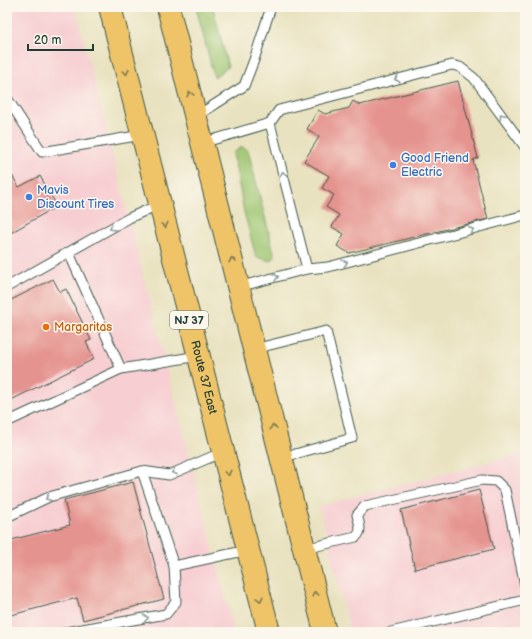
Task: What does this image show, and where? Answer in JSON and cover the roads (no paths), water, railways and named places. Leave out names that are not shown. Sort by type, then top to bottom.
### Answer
[{"type":"highway","name":"Route 37 East","points":[[110,7],[268,632]]},
{"type":"highway","points":[[168,7],[324,632]]},
{"type":"lane","points":[[195,117],[244,86],[271,7]]},
{"type":"lane","points":[[202,143],[270,123],[279,110],[452,65],[460,67],[474,78],[525,147]]},
{"type":"lane","points":[[7,98],[42,152],[142,135]]},
{"type":"lane","points":[[270,123],[307,270]]},
{"type":"lane","points":[[7,286],[69,253],[129,218],[160,204]]},
{"type":"lane","points":[[238,287],[307,270],[328,268],[525,215]]},
{"type":"lane","points":[[69,253],[120,369]]},
{"type":"lane","points":[[254,349],[326,331],[352,438],[281,458]]},
{"type":"lane","points":[[7,422],[120,369],[198,356]]},
{"type":"lane","points":[[7,518],[49,497],[142,471],[168,475],[223,452]]},
{"type":"lane","points":[[66,632],[166,614],[176,602],[174,566],[142,471]]},
{"type":"lane","points":[[304,549],[356,537],[360,534],[357,515],[365,506],[482,480],[496,481],[505,490],[525,585]]},
{"type":"lane","points":[[174,566],[248,550]]},
{"type":"lane","points":[[391,632],[525,600]]},
{"type":"place","name":"Good Friend Electric","points":[[393,165]]},
{"type":"place","name":"Mavis Discount Tires","points":[[29,197]]},
{"type":"place","name":"Margaritas","points":[[46,327]]}]
